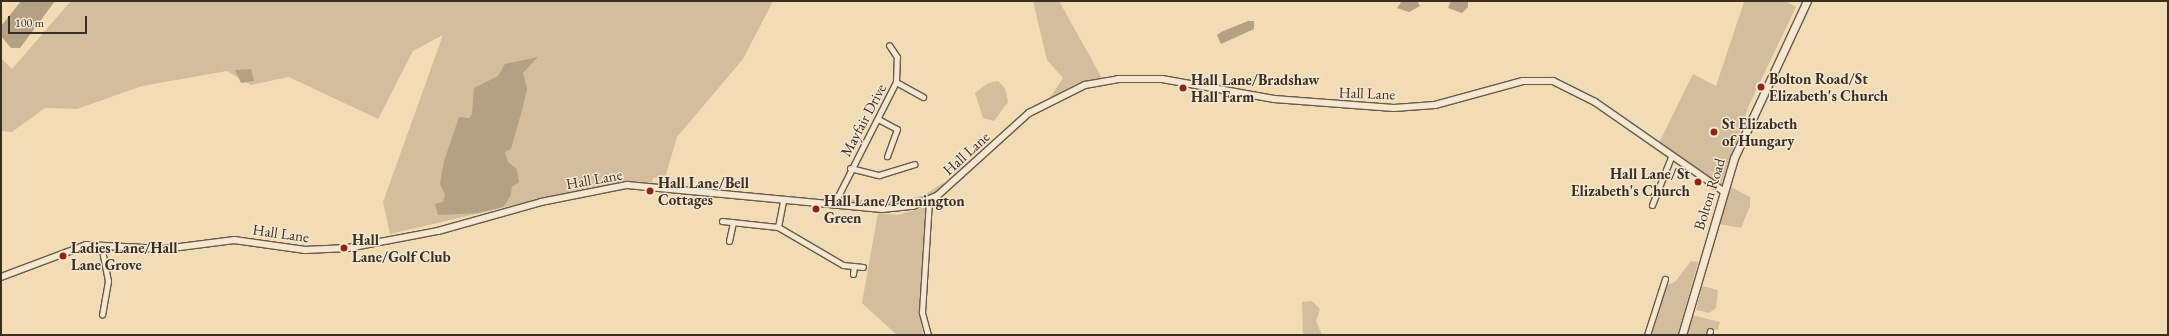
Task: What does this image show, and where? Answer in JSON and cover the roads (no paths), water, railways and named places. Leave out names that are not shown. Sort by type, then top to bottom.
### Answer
[{"type":"main road","name":"Bolton Road","points":[[1682,335],[1723,191],[1754,110],[1804,2]]},
{"type":"street","name":"Mayfair Drive","points":[[834,204],[850,168],[878,119],[896,82],[897,58],[889,45]]},
{"type":"street","name":"Hall Lane","points":[[1,277],[68,250],[101,245],[164,249],[234,240],[316,251],[348,248],[438,231],[541,202],[627,185],[783,201],[896,209],[929,202],[1029,113],[1085,85],[1118,79],[1162,79],[1315,104],[1407,108],[1435,105],[1508,84],[1553,81],[1595,102],[1671,157],[1723,191]]},
{"type":"street","points":[[896,82],[922,97]]},
{"type":"street","points":[[878,119],[897,129],[887,156]]},
{"type":"street","points":[[1652,205],[1671,157]]},
{"type":"street","points":[[850,168],[879,176],[914,164]]},
{"type":"street","points":[[778,227],[783,201]]},
{"type":"street","points":[[928,335],[922,312],[929,202]]},
{"type":"street","points":[[722,221],[778,227],[843,265],[863,267]]},
{"type":"street","points":[[729,241],[733,222]]},
{"type":"street","points":[[101,245],[108,282],[102,314]]},
{"type":"street","points":[[853,274],[854,266]]},
{"type":"street","points":[[1647,335],[1665,279]]},
{"type":"place","name":"Bolton Road/St Elizabeth's Church","points":[[1761,87]]},
{"type":"place","name":"Hall Lane/Bradshaw Hall Farm","points":[[1183,88]]},
{"type":"place","name":"St Elizabeth of Hungary","points":[[1714,132]]},
{"type":"place","name":"Hall Lane/St Elizabeth's Church","points":[[1698,182]]},
{"type":"place","name":"Hall Lane/Bell Cottages","points":[[650,191]]},
{"type":"place","name":"Hall Lane/Pennington Green","points":[[816,209]]},
{"type":"place","name":"Hall Lane/Golf Club","points":[[344,248]]},
{"type":"place","name":"Ladies Lane/Hall Lane Grove","points":[[63,256]]}]
